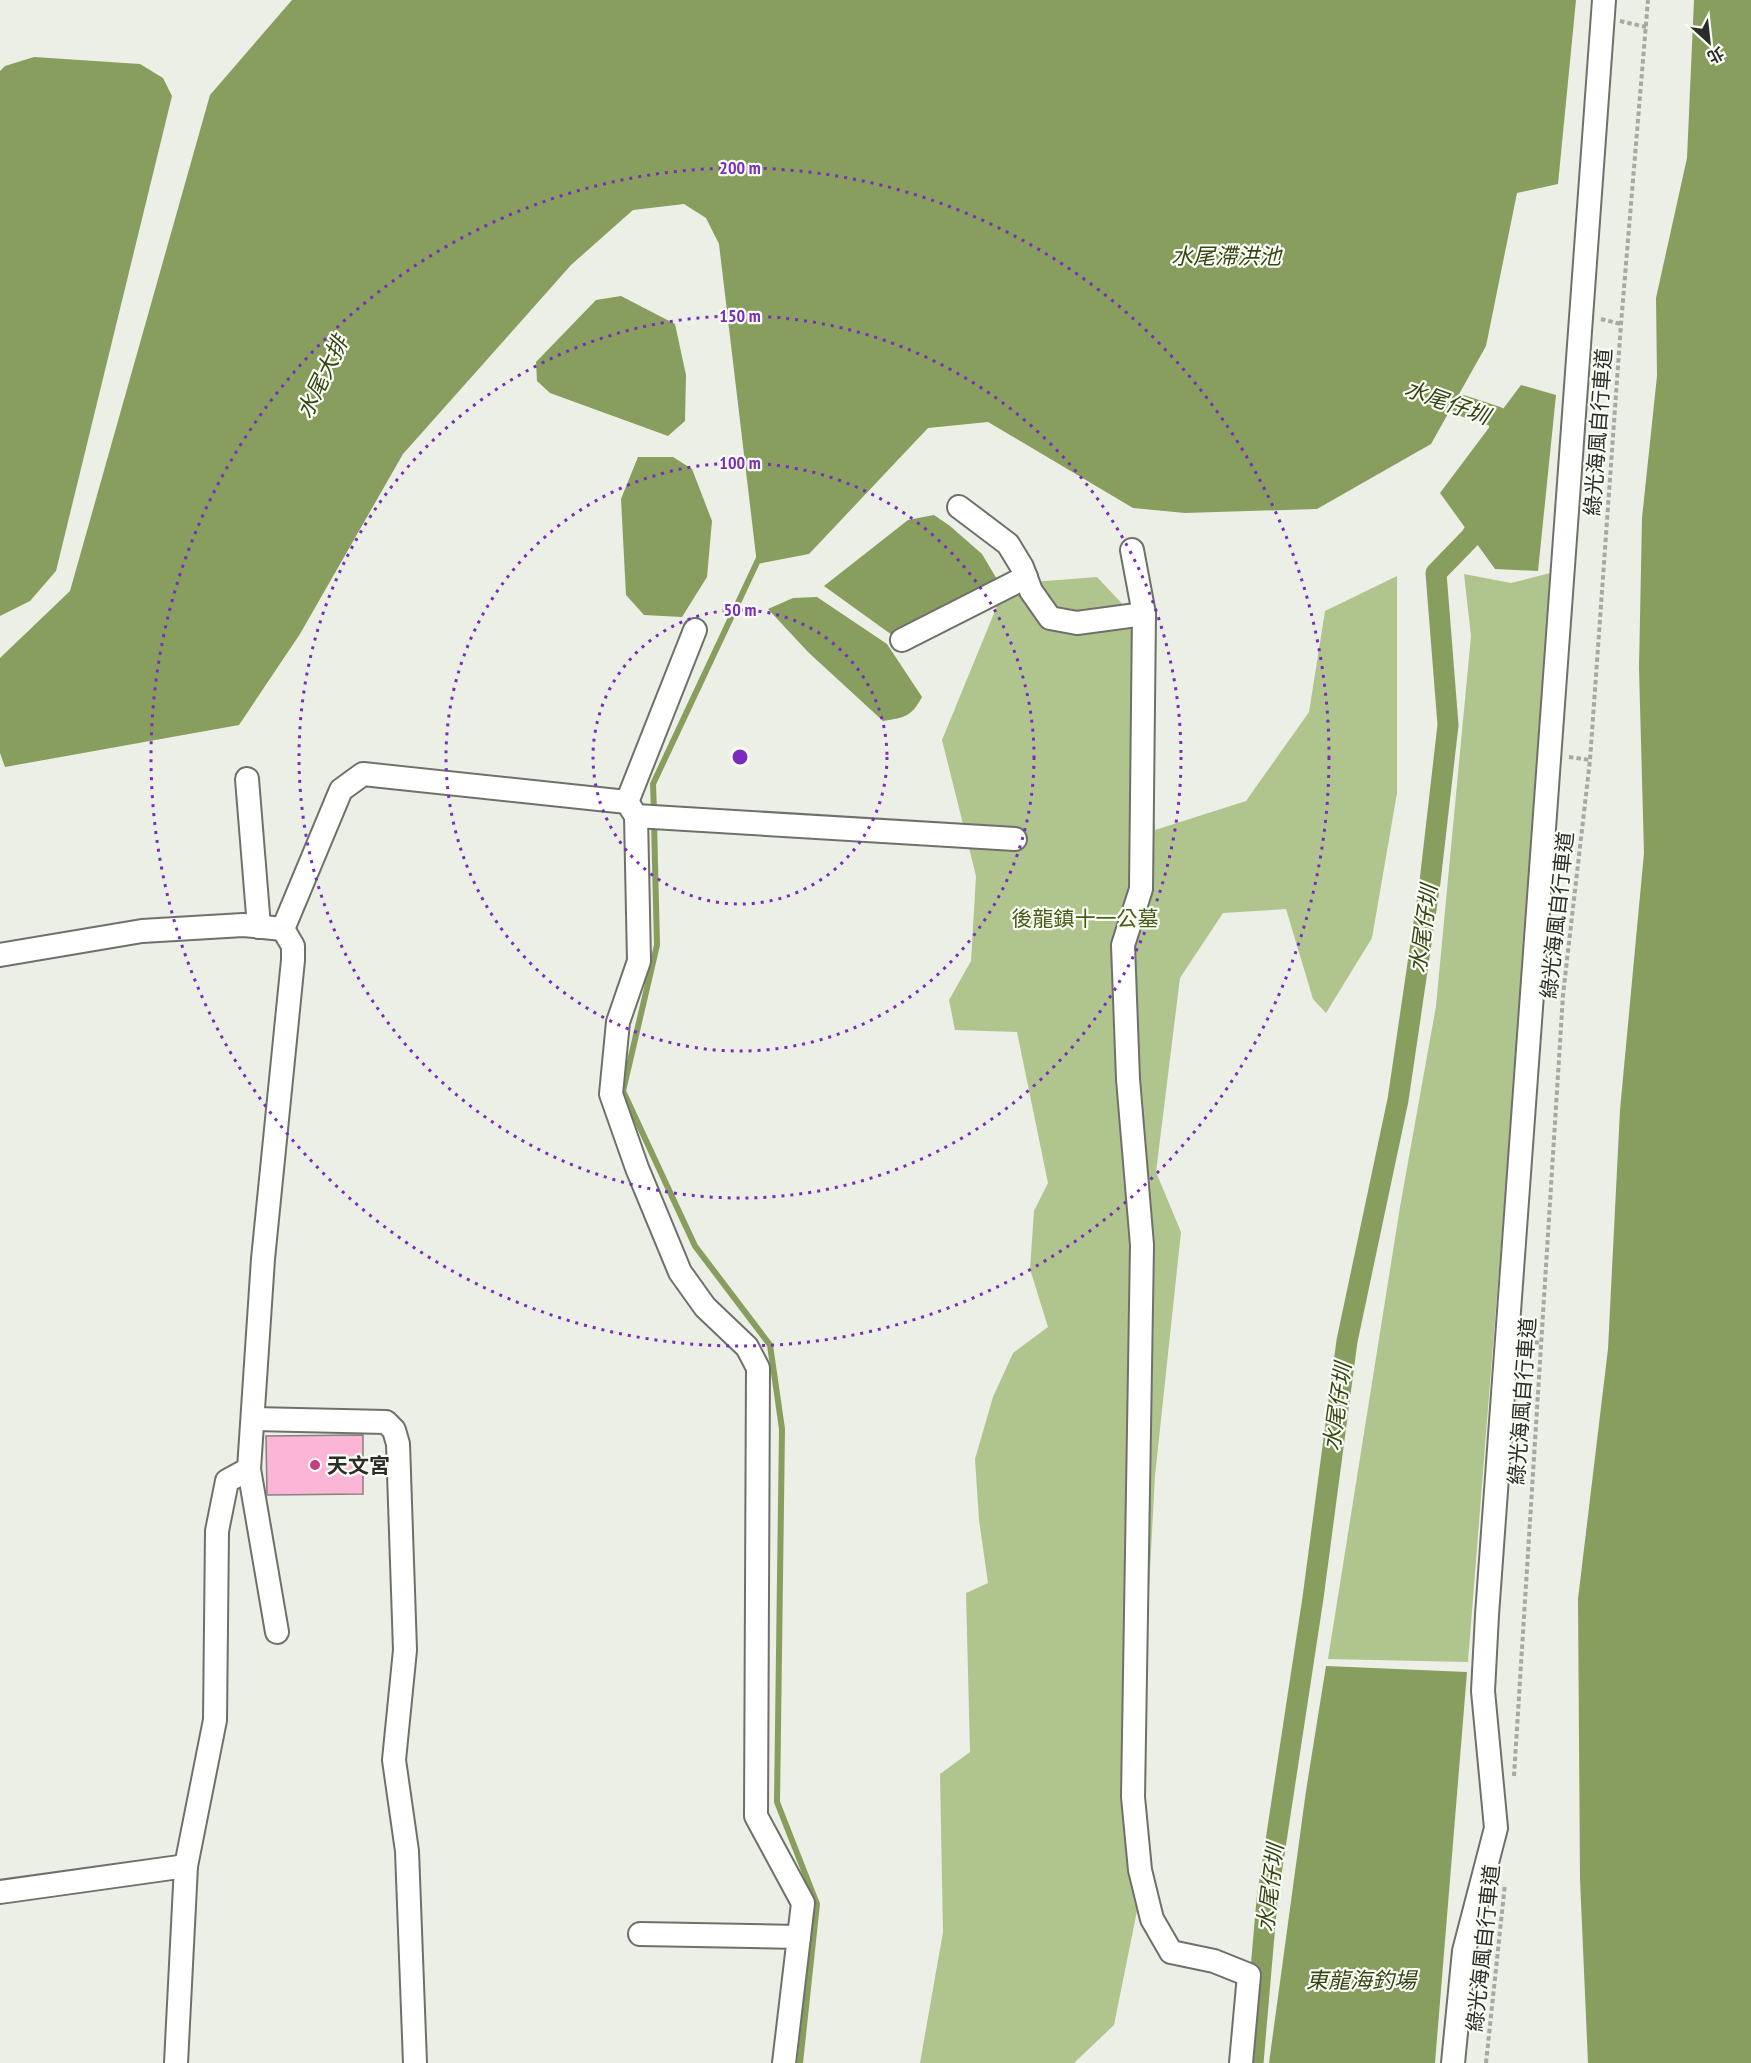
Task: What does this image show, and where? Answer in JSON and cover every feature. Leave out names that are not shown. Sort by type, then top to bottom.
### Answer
[{"type":"street","points":[[1453,2063],[1464,1951],[1496,1828],[1483,1691],[1487,1615],[1604,0]]},
{"type":"street","points":[[959,507],[1008,544],[1022,567],[1031,591],[1050,618],[1077,623],[1144,614]]},
{"type":"street","points":[[1132,550],[1144,614],[1141,889],[1123,945],[1128,1078],[1143,1245],[1133,1797],[1140,1870],[1152,1919],[1171,1952],[1214,1961],[1248,1974],[1240,2063]]},
{"type":"street","points":[[902,640],[1026,577]]},
{"type":"street","points":[[695,630],[643,813],[639,960],[618,1022],[611,1094],[637,1168],[680,1272],[705,1307],[747,1347],[758,1368],[756,1816],[803,1903],[784,2063]]},
{"type":"street","points":[[283,930],[341,790],[363,774],[643,813],[1015,839]]},
{"type":"street","points":[[247,779],[259,927]]},
{"type":"street","points":[[0,955],[142,931],[243,925],[283,930]]},
{"type":"street","points":[[277,1632],[249,1469],[263,1259],[293,960],[293,946],[283,930]]},
{"type":"street","points":[[253,1419],[386,1422],[394,1430],[398,1444],[405,1650],[394,1760],[407,1851],[415,2063]]},
{"type":"street","points":[[176,2063],[186,1866],[215,1720],[217,1531],[228,1481],[249,1469]]},
{"type":"street","points":[[0,1892],[186,1866]]},
{"type":"street","points":[[640,1934],[799,1937]]},
{"type":"path","name":"綠光海風自行車道","points":[[1514,1776],[1563,995],[1590,760],[1620,324],[1648,0]]},
{"type":"path","name":"綠光海風自行車道","points":[[1486,2063],[1505,1881]]},
{"type":"green space","points":[[1554,572],[1468,1662],[1328,1659],[1400,1207],[1436,1006],[1471,636],[1464,574],[1511,583]]},
{"type":"green space","name":"後龍鎮十一公墓","points":[[1397,576],[1397,793],[1372,938],[1326,1013],[1313,999],[1286,909],[1223,913],[1180,978],[1156,1172],[1181,1232],[1155,1476],[1143,1701],[1137,1911],[1114,2025],[1074,2063],[920,2063],[943,1932],[940,1774],[970,1752],[966,1593],[988,1583],[979,1520],[975,1459],[993,1397],[1013,1353],[1048,1327],[1030,1269],[1034,1211],[1048,1183],[1017,1032],[955,1030],[949,1000],[971,961],[976,876],[942,740],[1006,584],[1097,577],[1144,627],[1155,830],[1246,801],[1309,712],[1325,611]]},
{"type":"water","name":"水尾滯洪池","points":[[292,0],[1576,0],[1558,184],[1517,193],[1486,346],[1431,444],[1317,509],[1185,513],[1133,508],[988,422],[928,428],[809,554],[757,564],[719,244],[706,218],[684,204],[633,210],[571,265],[403,454],[300,634],[239,725],[5,767],[0,753],[0,658],[70,591],[210,95]]},
{"type":"water","points":[[1694,0],[1751,0],[1751,2063],[1588,2063],[1580,1879],[1578,1599],[1608,1349],[1620,1110],[1644,853],[1639,668],[1642,518],[1657,376],[1656,298],[1687,158]]},
{"type":"water","points":[[34,57],[140,64],[163,78],[172,96],[56,571],[30,601],[0,616],[0,71],[5,66]]},
{"type":"water","points":[[621,296],[675,324],[686,375],[685,421],[668,436],[550,393],[537,381],[536,362],[596,300]]},
{"type":"water","points":[[1521,385],[1556,395],[1538,571],[1495,569],[1440,493]]},
{"type":"water","points":[[638,457],[673,457],[692,469],[712,521],[707,577],[682,617],[644,615],[626,595],[621,499]]},
{"type":"water","points":[[934,515],[982,554],[998,581],[892,635],[824,586],[908,520]]},
{"type":"water","points":[[817,597],[887,644],[922,697],[911,712],[903,717],[883,721],[808,652],[768,609],[793,598]]},
{"type":"water","name":"東龍海釣場","points":[[1326,1666],[1467,1672],[1435,2063],[1269,2063],[1306,1791]]},
{"type":"building","name":"天文宮","points":[[363,1435],[363,1494],[267,1495],[266,1436]]},
{"type":"waterway","name":"水尾仔圳","points":[[1427,394],[1497,417],[1506,443]]},
{"type":"waterway","name":"水尾仔圳","points":[[1253,2063],[1267,1900],[1313,1598],[1347,1341],[1398,1100],[1430,882],[1448,725],[1436,573],[1471,537],[1485,513]]},
{"type":"waterway","points":[[654,812],[653,784],[759,558]]},
{"type":"waterway","points":[[654,822],[657,945],[623,1091],[695,1246],[770,1345],[782,1429],[777,1802],[817,1904],[800,2063]]},
{"type":"place","name":"天文宮","points":[[315,1465]]},
{"type":"water label","name":"水尾大排","points":[[322,377]]}]
